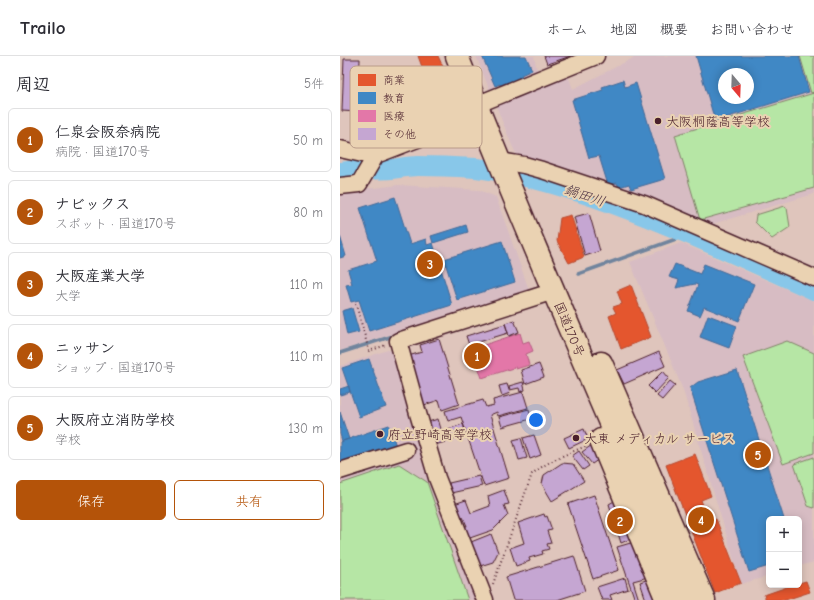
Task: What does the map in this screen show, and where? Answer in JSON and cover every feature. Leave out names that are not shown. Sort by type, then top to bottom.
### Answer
[{"type":"highway","name":"国道170号","points":[[457,56],[461,66]]},
{"type":"highway","name":"国道170号","points":[[482,119],[686,600]]},
{"type":"highway","points":[[554,291],[559,341],[667,600]]},
{"type":"highway","points":[[554,291],[587,330],[704,600]]},
{"type":"street","points":[[482,108],[596,56]]},
{"type":"street","points":[[340,186],[360,182],[374,158],[396,148]]},
{"type":"street","points":[[340,149],[374,158]]},
{"type":"street","points":[[504,170],[524,165],[644,204],[814,278]]},
{"type":"street","points":[[485,600],[437,478],[398,341],[554,291]]},
{"type":"street","points":[[340,471],[406,450]]},
{"type":"path","points":[[356,304],[369,351],[398,341]]},
{"type":"path","points":[[492,585],[532,474],[540,467],[553,460],[601,440]]},
{"type":"shaded area","name":"大阪桐蔭高等学校","points":[[476,56],[534,56],[538,75],[567,73],[573,89],[637,56],[814,56],[814,194],[705,226],[519,160],[482,71],[482,66],[480,66]]},
{"type":"shaded area","points":[[398,185],[479,190],[496,197],[529,290],[340,351],[340,190]]},
{"type":"shaded area","points":[[681,243],[814,301],[814,562],[802,565],[802,516],[766,516],[766,577],[741,584],[683,390],[630,262]]},
{"type":"shaded area","name":"府立野崎高等学校","points":[[388,350],[396,353],[478,600],[340,600],[340,366]]},
{"type":"green space","points":[[800,56],[814,56],[814,92],[811,93]]},
{"type":"green space","points":[[814,93],[814,188],[700,220],[675,135]]},
{"type":"green space","points":[[785,206],[787,208],[790,227],[772,239],[755,222],[756,215]]},
{"type":"green space","points":[[787,341],[814,353],[814,453],[783,464],[743,357]]},
{"type":"green space","points":[[814,457],[814,508],[808,506],[794,464]]},
{"type":"green space","points":[[399,464],[427,482],[468,600],[340,600],[340,484]]},
{"type":"building: 商業","points":[[418,56],[438,56],[443,66],[422,66]]},
{"type":"building: 商業","points":[[571,215],[584,257],[569,263],[557,241],[560,218]]},
{"type":"building: 商業","points":[[631,285],[651,337],[621,349],[609,316],[616,313],[613,307],[622,304],[617,291]]},
{"type":"building: 商業","points":[[695,454],[711,496],[701,500],[709,522],[716,519],[741,583],[715,593],[666,465]]},
{"type":"building: 商業","points":[[806,581],[810,592],[785,600],[766,600],[764,595],[784,588],[802,588],[802,582]]},
{"type":"building: 教育","points":[[482,56],[526,56],[532,70],[521,75],[523,79],[501,88],[500,84],[495,86]]},
{"type":"building: 教育","points":[[696,56],[799,56],[809,92],[715,121]]},
{"type":"building: 教育","name":"大阪桐蔭高等学校","points":[[623,80],[625,87],[636,83],[665,179],[631,189],[629,184],[619,187],[617,183],[608,185],[599,156],[589,158],[572,100],[603,90],[602,87]]},
{"type":"building: 教育","points":[[395,197],[410,244],[426,239],[427,245],[433,243],[452,305],[369,331],[359,300],[351,302],[346,285],[352,284],[348,270],[377,261],[360,208]]},
{"type":"building: 教育","points":[[466,225],[468,232],[433,243],[431,236]]},
{"type":"building: 教育","points":[[340,236],[346,256],[340,258]]},
{"type":"building: 教育","points":[[502,241],[515,282],[457,300],[444,259]]},
{"type":"building: 教育","points":[[675,264],[700,274],[704,264],[754,284],[739,321],[704,307],[700,316],[688,311],[698,285],[695,284],[676,288],[679,280],[669,277]]},
{"type":"building: 教育","points":[[352,308],[359,332],[347,335],[342,311]]},
{"type":"building: 教育","points":[[708,315],[737,326],[729,348],[700,337]]},
{"type":"building: 教育","points":[[369,359],[386,407],[359,417],[342,368]]},
{"type":"building: 教育","points":[[737,370],[783,516],[766,516],[766,567],[749,572],[690,388],[698,382]]},
{"type":"building: 教育","points":[[349,386],[350,392],[340,395],[340,389]]},
{"type":"building: 教育","points":[[340,412],[349,439],[342,441],[340,434]]},
{"type":"building: 教育","points":[[389,425],[396,446],[340,465],[340,442]]},
{"type":"building: 医療","points":[[520,333],[523,343],[529,341],[533,351],[526,354],[529,365],[516,369],[516,367],[482,378],[472,349]]},
{"type":"building: その他","points":[[544,56],[571,56],[547,64]]},
{"type":"building: その他","points":[[344,59],[360,59],[360,66],[350,66],[350,112],[342,111]]},
{"type":"building: その他","points":[[589,213],[600,251],[585,256],[574,217]]},
{"type":"building: その他","points":[[514,320],[519,332],[509,336],[505,323]]},
{"type":"building: その他","points":[[505,324],[508,333],[469,345],[466,336]]},
{"type":"building: その他","points":[[439,339],[459,404],[442,410],[439,400],[424,405],[408,356],[422,352],[420,345]]},
{"type":"building: その他","points":[[659,352],[665,366],[624,384],[617,370]]},
{"type":"building: その他","points":[[539,364],[544,377],[525,384],[521,370]]},
{"type":"building: その他","points":[[663,371],[669,378],[655,393],[648,386]]},
{"type":"building: その他","points":[[670,381],[675,385],[662,400],[657,396]]},
{"type":"building: その他","points":[[523,382],[525,390],[520,392],[519,388],[510,390],[509,386]]},
{"type":"building: その他","points":[[507,384],[510,393],[502,396],[499,386]]},
{"type":"building: その他","points":[[523,392],[528,408],[498,416],[497,412],[490,415],[509,478],[484,486],[461,417],[448,421],[445,411],[483,400],[486,407],[494,405],[493,400]]},
{"type":"building: その他","points":[[529,409],[531,419],[502,427],[499,417]]},
{"type":"building: その他","points":[[438,419],[445,442],[435,445],[428,422]]},
{"type":"building: その他","points":[[463,424],[466,434],[448,440],[445,430]]},
{"type":"building: その他","name":"大東 メディカル サービス","points":[[584,429],[588,439],[569,448],[564,438]]},
{"type":"building: その他","points":[[534,435],[541,455],[530,459],[523,438]]},
{"type":"building: その他","points":[[521,438],[527,458],[519,460],[513,440]]},
{"type":"building: その他","points":[[592,445],[596,450],[594,453],[599,459],[592,464],[582,452]]},
{"type":"building: その他","points":[[579,451],[589,466],[583,470],[572,456]]},
{"type":"building: その他","points":[[562,463],[573,464],[584,481],[552,501],[542,484],[544,475]]},
{"type":"building: その他","points":[[479,476],[482,486],[451,493],[449,483]]},
{"type":"building: その他","points":[[504,490],[509,504],[504,505],[508,515],[493,530],[467,539],[463,526],[467,526],[463,517],[459,518],[454,504],[466,500],[471,513],[490,506],[488,496]]},
{"type":"building: その他","points":[[594,495],[619,570],[593,579],[568,504]]},
{"type":"building: その他","points":[[616,500],[633,538],[621,543],[609,504]]},
{"type":"building: その他","points":[[544,514],[545,517],[547,516],[552,530],[547,531],[551,543],[547,544],[549,549],[542,551],[543,554],[529,558],[530,561],[516,566],[510,548],[524,543],[518,523]]},
{"type":"building: その他","points":[[491,534],[498,552],[493,562],[480,566],[471,542]]},
{"type":"building: その他","points":[[634,542],[648,577],[633,581],[639,600],[635,600],[617,547]]},
{"type":"building: その他","points":[[574,556],[585,591],[557,600],[513,600],[506,577]]},
{"type":"building: その他","points":[[625,578],[628,589],[610,595],[612,600],[602,600],[597,587]]},
{"type":"building: その他","points":[[649,579],[657,600],[646,600],[640,582]]},
{"type":"waterway","name":"鍋田川","points":[[340,172],[415,166],[440,166],[493,170],[544,181],[578,191],[662,223],[814,290]]},
{"type":"waterway","points":[[578,274],[690,234]]},
{"type":"waterway","points":[[340,353],[396,335]]},
{"type":"place","name":"大阪桐蔭高等学校","points":[[658,121]]},
{"type":"place","name":"大阪産業大学","points":[[430,264]]},
{"type":"place","name":"仁泉会阪奈病院","points":[[477,356]]},
{"type":"place","name":"府立野崎高等学校","points":[[380,434]]},
{"type":"place","name":"大東 メディカル サービス","points":[[576,438]]},
{"type":"place","name":"大阪府立消防学校","points":[[758,455]]},
{"type":"place","name":"ニッサン","points":[[701,520]]},
{"type":"place","name":"ナビックス","points":[[620,521]]}]
